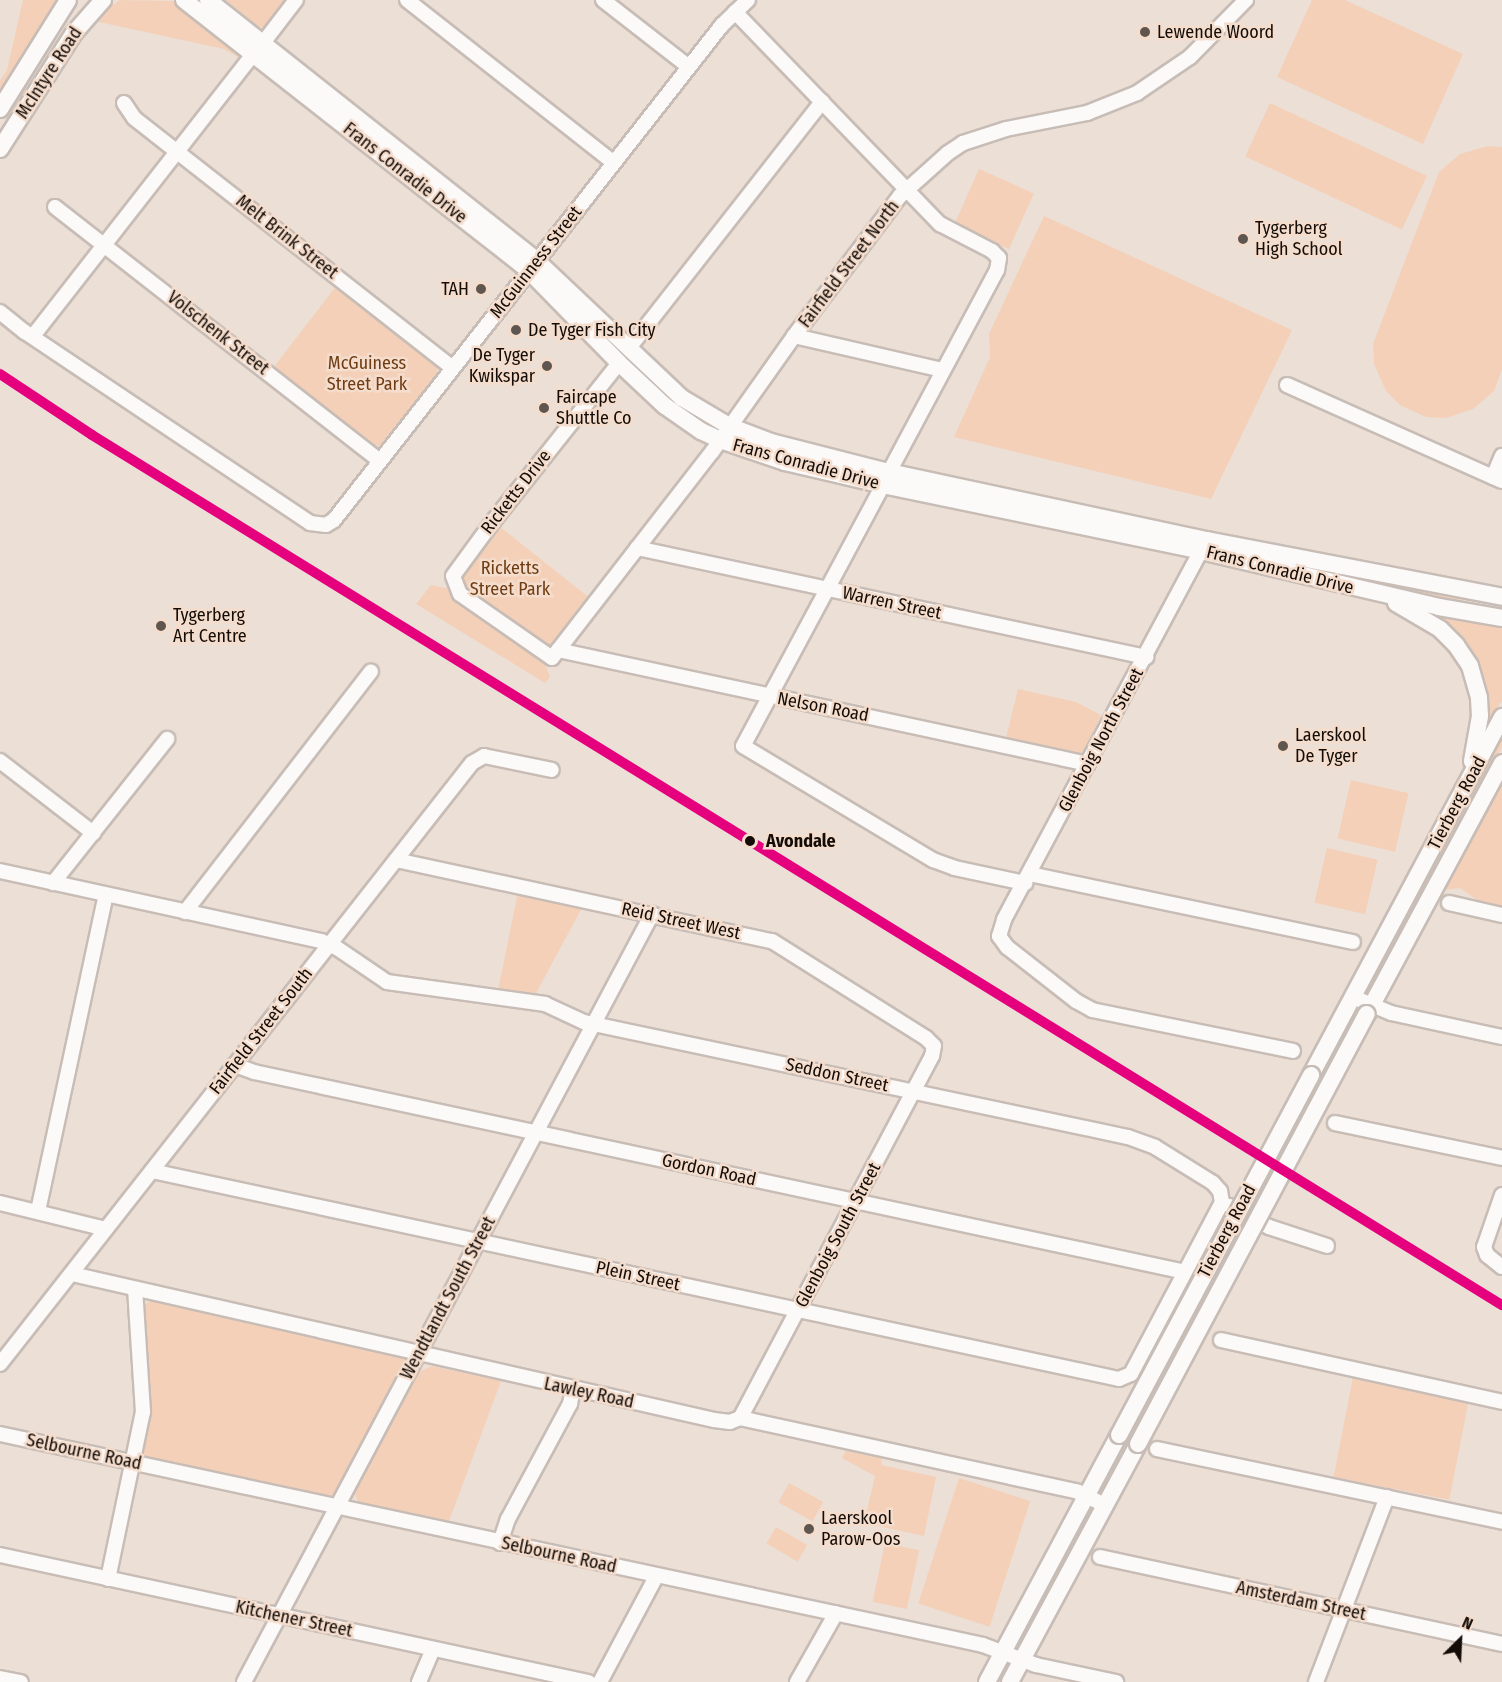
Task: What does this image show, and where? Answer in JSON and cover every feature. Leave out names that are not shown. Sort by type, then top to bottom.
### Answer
[{"type":"main road","name":"McIntyre Road","points":[[0,109],[68,0]]},
{"type":"main road","name":"McIntyre Road","points":[[0,149],[74,33],[103,0]]},
{"type":"main road","name":"Frans Conradie Drive","points":[[184,0],[258,48]]},
{"type":"main road","name":"Frans Conradie Drive","points":[[208,0],[258,48],[533,266],[629,348],[682,398],[729,426],[771,442],[886,478]]},
{"type":"main road","name":"Frans Conradie Drive","points":[[533,266],[619,363],[665,406],[701,431],[720,440],[785,462],[886,478],[1204,545],[1502,597]]},
{"type":"main road","name":"Frans Conradie Drive","points":[[1204,545],[1377,593],[1502,618]]},
{"type":"main road","points":[[1377,593],[1440,629],[1456,645],[1470,666],[1479,698],[1480,716],[1468,783]]},
{"type":"main road","name":"Tierberg Road","points":[[987,1682],[1502,717]]},
{"type":"main road","name":"Tierberg Road","points":[[1010,1682],[1502,762]]},
{"type":"street","points":[[0,312],[33,336],[296,0]]},
{"type":"street","points":[[407,0],[614,163]]},
{"type":"street","points":[[603,0],[689,67]]},
{"type":"street","name":"McGuinness Street","points":[[33,336],[310,523],[326,525],[334,520],[689,67],[735,12],[748,0]]},
{"type":"street","name":"Fairfield Street North","points":[[555,654],[720,440],[794,336],[897,199],[963,143],[1006,129],[1087,113],[1137,93],[1190,57],[1246,0]]},
{"type":"street","points":[[735,12],[943,227],[992,251],[999,258],[997,270],[743,746],[933,860],[955,868],[1027,878],[1353,942]]},
{"type":"street","points":[[629,348],[822,102]]},
{"type":"street","name":"Melt Brink Street","points":[[124,103],[134,118],[453,368]]},
{"type":"street","name":"Volschenk Street","points":[[55,207],[380,461]]},
{"type":"street","points":[[794,336],[942,370]]},
{"type":"street","name":"Ricketts Drive","points":[[555,654],[460,594],[454,583],[454,572],[619,363]]},
{"type":"street","points":[[1287,385],[1497,479],[1502,456]]},
{"type":"street","name":"Glenboig North Street","points":[[1204,545],[1000,930],[1001,941],[1076,1001],[1092,1010],[1293,1051]]},
{"type":"street","name":"Warren Street","points":[[637,548],[1146,657]]},
{"type":"street","name":"Nelson Road","points":[[555,654],[883,718],[1088,764]]},
{"type":"street","points":[[185,912],[371,671]]},
{"type":"street","points":[[53,883],[166,739]]},
{"type":"street","name":"Fairfield Street South","points":[[0,1364],[472,763],[480,758],[552,770]]},
{"type":"street","points":[[0,760],[93,833]]},
{"type":"street","name":"Reid Street West","points":[[396,860],[772,941],[927,1038],[934,1046],[934,1051]]},
{"type":"street","name":"Seddon Street","points":[[0,872],[328,945],[384,981],[545,1004],[593,1024],[1142,1141],[1213,1183],[1221,1191],[1222,1202],[1269,1227],[1327,1246]]},
{"type":"street","points":[[38,1211],[106,895]]},
{"type":"street","points":[[1449,903],[1502,915]]},
{"type":"street","name":"Wendtlandt South Street","points":[[244,1682],[652,914]]},
{"type":"street","points":[[1350,1001],[1369,1010],[1502,1037]]},
{"type":"street","name":"Glenboig South Street","points":[[740,1418],[934,1051]]},
{"type":"street","name":"Gordon Road","points":[[235,1065],[254,1072],[1185,1272]]},
{"type":"street","points":[[1335,1123],[1502,1158]]},
{"type":"street","name":"Plein Street","points":[[152,1171],[1114,1379],[1124,1378],[1131,1374],[1185,1272]]},
{"type":"street","points":[[1502,1195],[1484,1240],[1484,1250],[1502,1267]]},
{"type":"street","points":[[1185,1272],[1222,1202]]},
{"type":"street","points":[[0,1203],[106,1229]]},
{"type":"street","name":"Lawley Road","points":[[72,1274],[723,1422],[740,1418],[1087,1496],[1105,1505]]},
{"type":"street","points":[[108,1579],[141,1424],[143,1393],[135,1288]]},
{"type":"street","points":[[1221,1340],[1502,1402]]},
{"type":"street","points":[[500,1543],[508,1519],[570,1404],[573,1389]]},
{"type":"street","name":"Selbourne Road","points":[[0,1434],[500,1543],[836,1613],[1003,1651],[1022,1659],[1116,1682]]},
{"type":"street","points":[[1157,1449],[1502,1522]]},
{"type":"street","points":[[1316,1682],[1387,1497]]},
{"type":"street","name":"Amsterdam Street","points":[[1100,1557],[1502,1644]]},
{"type":"street","name":"Kitchener Street","points":[[1,1560],[108,1579],[588,1682]]},
{"type":"street","points":[[600,1682],[657,1575]]},
{"type":"street","points":[[797,1682],[836,1613]]},
{"type":"street","points":[[419,1682],[433,1649]]},
{"type":"street","points":[[0,1678],[21,1682]]},
{"type":"green space","points":[[23,0],[58,0],[0,89],[0,81],[7,70]]},
{"type":"green space","points":[[120,0],[174,1],[239,50],[241,59],[224,49],[99,22],[96,17]]},
{"type":"green space","points":[[226,0],[289,0],[265,28],[258,26]]},
{"type":"green space","points":[[1312,0],[1345,0],[1463,54],[1423,144],[1277,77]]},
{"type":"green space","points":[[1270,103],[1427,176],[1402,230],[1245,156]]},
{"type":"green space","points":[[1488,146],[1502,147],[1502,369],[1494,391],[1473,409],[1446,418],[1426,417],[1400,405],[1386,391],[1374,364],[1373,344],[1439,172],[1460,154]]},
{"type":"green space","points":[[979,169],[1034,193],[1009,249],[954,225]]},
{"type":"green space","points":[[1044,216],[1292,330],[1211,499],[954,437],[990,357],[989,334]]},
{"type":"green space","name":"McGuiness Street Park","points":[[337,285],[438,365],[436,378],[385,443],[379,446],[369,443],[273,368]]},
{"type":"green space","name":"Ricketts Street Park","points":[[499,526],[591,599],[555,644],[546,646],[463,590],[458,580],[475,554],[479,553]]},
{"type":"green space","points":[[1256,555],[1442,593],[1476,605],[1305,570]]},
{"type":"green space","points":[[431,585],[450,589],[452,594],[524,643],[543,659],[550,677],[545,683],[416,604]]},
{"type":"green space","points":[[1426,611],[1502,626],[1502,701],[1488,720],[1485,700]]},
{"type":"green space","points":[[1018,689],[1076,702],[1101,715],[1083,755],[1006,738]]},
{"type":"green space","points":[[1502,733],[1502,747],[1369,992],[1370,981]]},
{"type":"green space","points":[[1351,780],[1408,793],[1395,852],[1338,838]]},
{"type":"green space","points":[[1502,783],[1502,910],[1484,905],[1460,888],[1445,890]]},
{"type":"green space","points":[[1327,848],[1378,860],[1365,914],[1314,903]]},
{"type":"green space","points":[[518,892],[583,906],[535,995],[498,990]]},
{"type":"green space","points":[[156,1298],[405,1352],[407,1361],[336,1493],[325,1498],[142,1457],[150,1411],[143,1310],[145,1304]]},
{"type":"green space","points":[[432,1366],[501,1381],[448,1524],[359,1505],[354,1491],[417,1373]]},
{"type":"green space","points":[[1353,1377],[1469,1400],[1449,1500],[1334,1477]]},
{"type":"green space","points":[[846,1450],[882,1458],[881,1465],[936,1477],[924,1536],[864,1523],[875,1476],[842,1458]]},
{"type":"green space","points":[[959,1478],[1030,1501],[990,1627],[918,1604]]},
{"type":"green space","points":[[789,1483],[823,1502],[812,1521],[778,1502]]},
{"type":"green space","points":[[776,1527],[807,1545],[798,1561],[766,1543]]},
{"type":"green space","points":[[885,1543],[919,1550],[907,1609],[873,1602]]},
{"type":"transit line","points":[[0,374],[92,435],[1502,1305]]},
{"type":"place","name":"Lewende Woord","points":[[1145,32]]},
{"type":"place","name":"Tygerberg High School","points":[[1243,239]]},
{"type":"place","name":"TAH","points":[[481,289]]},
{"type":"place","name":"De Tyger Fish City","points":[[516,330]]},
{"type":"place","name":"De Tyger Kwikspar","points":[[547,366]]},
{"type":"place","name":"Faircape Shuttle Co","points":[[544,408]]},
{"type":"place","name":"Tygerberg Art Centre","points":[[161,626]]},
{"type":"place","name":"Laerskool De Tyger","points":[[1283,746]]},
{"type":"place","name":"Avondale","points":[[750,841]]},
{"type":"place","name":"Laerskool Parow-Oos","points":[[809,1529]]}]
